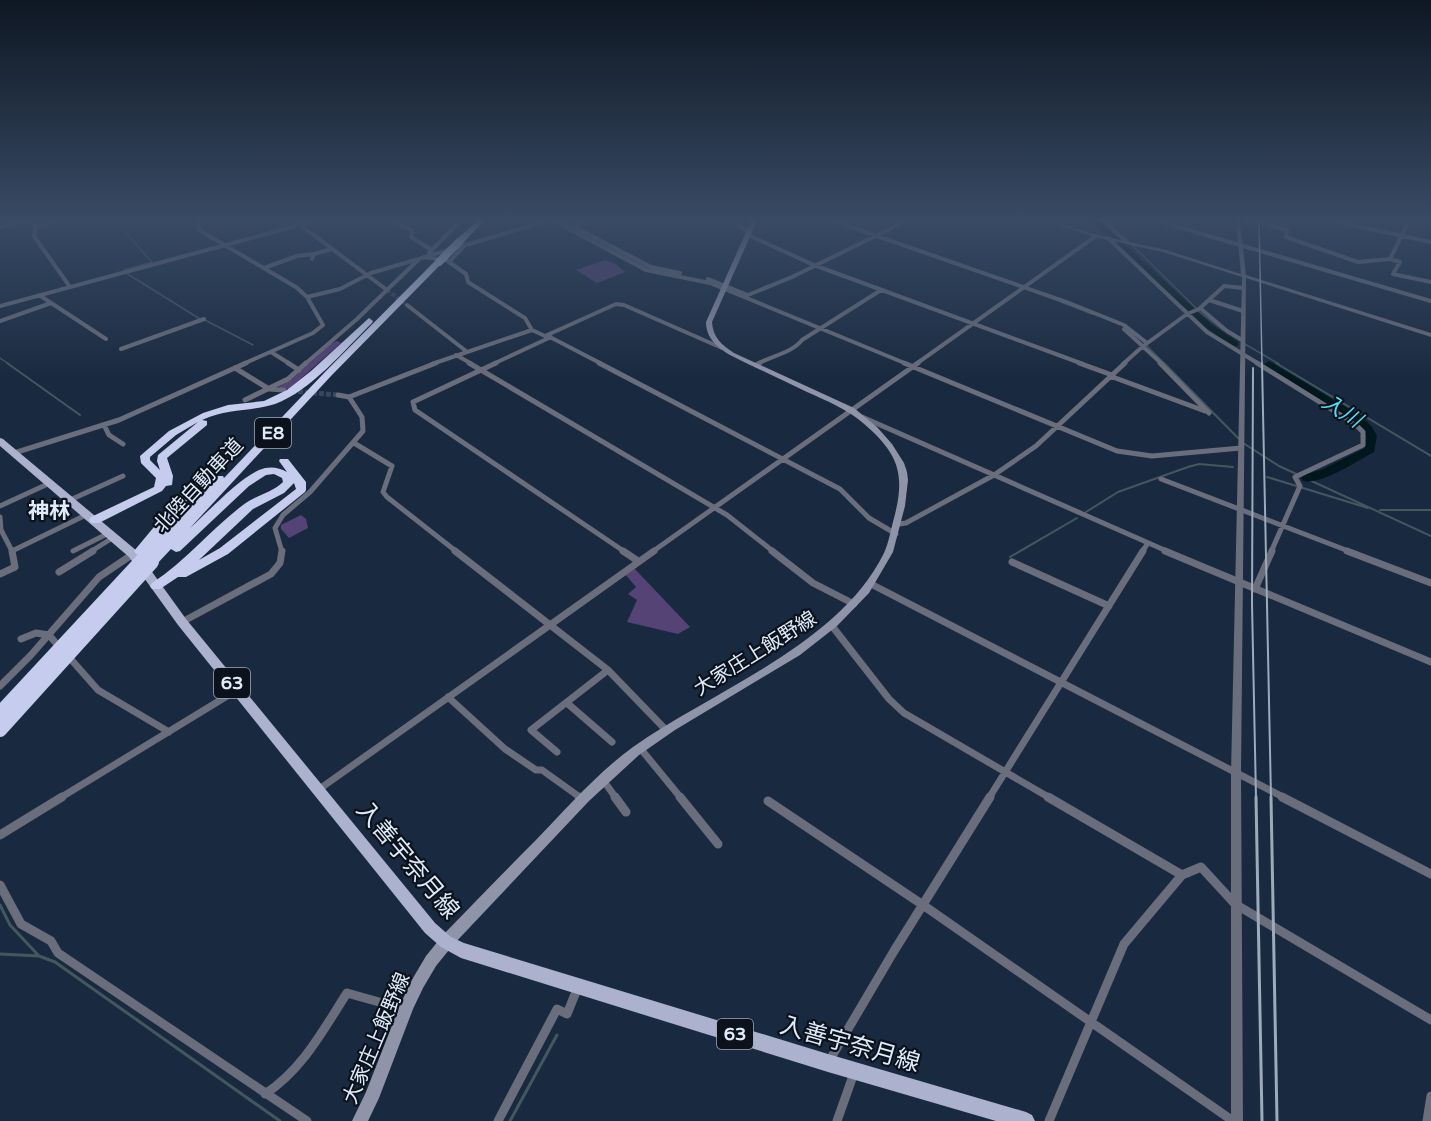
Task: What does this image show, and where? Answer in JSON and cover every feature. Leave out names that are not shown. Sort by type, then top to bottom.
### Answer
[{"type":"highway","name":"北陸自動車道","points":[[0,730],[48,669],[146,558],[416,273]]},
{"type":"highway","name":"北陸自動車道","points":[[146,558],[401,305],[420,273]]},
{"type":"highway","points":[[324,392],[401,305]]},
{"type":"highway","points":[[91,517],[158,489],[161,477],[146,461],[145,456],[170,434],[221,410],[256,407],[286,394],[381,311]]},
{"type":"highway","points":[[91,517],[152,495],[165,487],[169,479],[162,463],[165,453],[211,417],[236,414]]},
{"type":"highway","points":[[156,586],[224,551],[296,496],[302,486],[289,461]]},
{"type":"highway","points":[[146,558],[253,478],[276,470],[289,479],[286,487],[247,508],[177,574],[156,586]]},
{"type":"highway","points":[[146,558],[197,482]]},
{"type":"highway","name":"北陸自動車道","points":[[0,713],[48,669]]},
{"type":"main road","points":[[722,348],[712,337],[709,327],[730,273]]},
{"type":"main road","name":"大家庄上飯野線","points":[[360,1121],[387,1059],[404,1009],[417,983],[446,942],[582,799],[603,780],[640,748],[666,730],[771,668],[832,626],[872,584],[890,552],[897,529],[904,480],[903,470],[887,445],[862,417],[851,410],[722,348]]},
{"type":"main road","name":"入善宇奈月線","points":[[0,441],[112,535],[146,558],[156,586],[182,622],[430,928],[446,942],[461,950],[828,1063],[1026,1121]]},
{"type":"street","points":[[60,273],[70,287]]},
{"type":"street","points":[[0,306],[121,273]]},
{"type":"street","points":[[14,453],[104,425],[313,333],[323,325],[307,297],[296,287],[273,273]]},
{"type":"street","points":[[307,297],[340,289],[374,273]]},
{"type":"street","points":[[245,400],[288,379],[387,290],[410,273]]},
{"type":"street","points":[[465,273],[468,282],[525,318],[532,330],[549,336],[840,489],[869,518],[897,529],[994,475],[1036,446],[1144,345],[1188,313],[1199,309],[1227,285],[1244,288]]},
{"type":"street","points":[[657,273],[724,287]]},
{"type":"street","points":[[681,273],[704,278],[820,329],[1117,452],[1136,456],[1241,448]]},
{"type":"street","points":[[746,296],[796,273]]},
{"type":"street","points":[[836,273],[1209,413],[1144,345],[1120,327],[982,273]]},
{"type":"street","points":[[978,273],[1022,288]]},
{"type":"street","points":[[318,790],[1043,273]]},
{"type":"street","points":[[1146,273],[1207,332],[1355,424],[1363,432],[1363,445],[1297,475],[1299,487],[1255,589]]},
{"type":"street","points":[[1235,273],[1431,335]]},
{"type":"street","points":[[1337,273],[1431,301]]},
{"type":"street","points":[[1393,273],[1431,282]]},
{"type":"street","points":[[367,275],[387,290]]},
{"type":"street","points":[[1235,1121],[1236,773],[1244,276]]},
{"type":"street","points":[[756,365],[774,355],[796,348],[802,340],[881,290]]},
{"type":"street","points":[[39,295],[106,339]]},
{"type":"street","points":[[1209,300],[1243,312]]},
{"type":"street","points":[[0,321],[51,303]]},
{"type":"street","points":[[638,561],[415,410],[413,402],[616,304],[624,305],[722,348]]},
{"type":"street","points":[[401,305],[466,351]]},
{"type":"street","points":[[1199,309],[1242,340]]},
{"type":"street","points":[[121,349],[204,319]]},
{"type":"street","points":[[338,395],[349,397],[466,351],[532,330]]},
{"type":"street","points":[[271,352],[298,370]]},
{"type":"street","points":[[456,355],[727,515],[813,583],[854,604]]},
{"type":"street","points":[[235,368],[269,389],[284,390]]},
{"type":"street","points":[[182,622],[270,574],[281,564],[282,550],[275,528],[279,520],[310,492],[354,442],[364,426],[361,414],[349,397]]},
{"type":"street","points":[[862,417],[1083,516],[1431,662]]},
{"type":"street","points":[[104,425],[109,435],[123,444]]},
{"type":"street","points":[[354,442],[392,466],[383,492],[387,497],[608,670],[666,730]]},
{"type":"street","points":[[70,500],[123,476]]},
{"type":"street","points":[[1161,479],[1431,583]]},
{"type":"street","points":[[0,506],[50,483]]},
{"type":"street","points":[[12,551],[91,517]]},
{"type":"street","points":[[0,518],[0,524],[12,551],[15,567],[0,574]]},
{"type":"street","points":[[73,551],[112,535]]},
{"type":"street","points":[[59,572],[112,535]]},
{"type":"street","points":[[828,1063],[923,905],[1148,543]]},
{"type":"street","points":[[0,686],[49,635],[99,577],[146,558]]},
{"type":"street","points":[[1012,562],[1109,606]]},
{"type":"street","points":[[872,584],[1431,874]]},
{"type":"street","points":[[832,626],[889,699],[904,714],[1182,875]]},
{"type":"street","points":[[21,639],[36,633],[49,635],[98,690],[169,732]]},
{"type":"street","points":[[557,752],[531,730],[608,670]]},
{"type":"street","points":[[0,835],[237,690]]},
{"type":"street","points":[[448,697],[505,749],[536,770],[542,770],[582,799]]},
{"type":"street","points":[[567,702],[612,742]]},
{"type":"street","points":[[640,748],[718,844]]},
{"type":"street","points":[[603,780],[626,812]]},
{"type":"street","points":[[768,801],[923,905],[1235,1121]]},
{"type":"street","points":[[1049,1121],[1124,944],[1182,875],[1201,867],[1235,903],[1431,1020]]},
{"type":"street","points":[[0,885],[21,924],[51,941],[58,952],[307,1121]]},
{"type":"street","points":[[498,1121],[557,1009],[567,1014],[578,986]]},
{"type":"street","points":[[265,1094],[280,1086],[296,1069],[346,993],[404,1009]]},
{"type":"street","points":[[837,1121],[855,1070]]},
{"type":"street","points":[[1427,1121],[1431,1096]]},
{"type":"shaded area","points":[[581,273],[622,273],[597,283]]},
{"type":"shaded area","points":[[337,341],[341,343],[289,389],[277,388],[293,378],[330,344]]},
{"type":"shaded area","points":[[301,515],[306,519],[308,528],[289,538],[281,529],[281,525]]},
{"type":"shaded area","points":[[633,567],[690,627],[678,634],[627,622],[637,600],[628,594],[636,587],[625,574]]},
{"type":"waterway","points":[[127,273],[200,319]]},
{"type":"waterway","name":"入川","points":[[1152,273],[1208,326],[1235,344]]},
{"type":"waterway","points":[[1161,273],[1201,313],[1223,330]]},
{"type":"waterway","points":[[1061,302],[1092,314]]},
{"type":"waterway","points":[[205,320],[253,345]]},
{"type":"waterway","points":[[1243,343],[1279,364]]},
{"type":"waterway","points":[[1146,345],[1164,363]]},
{"type":"waterway","points":[[0,358],[9,364]]},
{"type":"waterway","points":[[7,363],[80,415]]},
{"type":"waterway","points":[[1164,363],[1239,439]]},
{"type":"waterway","points":[[1276,363],[1431,456]]},
{"type":"waterway","name":"入川","points":[[1269,364],[1358,419],[1372,436],[1370,450],[1327,472],[1307,478]]},
{"type":"waterway","points":[[1243,443],[1279,466],[1431,536]]},
{"type":"waterway","points":[[1086,512],[1118,492],[1188,467],[1199,464],[1233,467]]},
{"type":"waterway","points":[[1267,477],[1368,508]]},
{"type":"waterway","points":[[1380,510],[1431,510]]},
{"type":"waterway","points":[[1010,557],[1077,518]]},
{"type":"waterway","points":[[0,905],[10,925],[39,956]]},
{"type":"waterway","points":[[0,954],[39,956]]},
{"type":"waterway","points":[[39,956],[55,962],[280,1121]]},
{"type":"waterway","points":[[510,1121],[557,1035]]},
{"type":"tunnel","points":[[387,290],[407,305]]},
{"type":"tunnel","points":[[291,391],[338,395]]},
{"type":"railway","points":[[1260,273],[1262,364]]},
{"type":"railway","points":[[1262,363],[1271,798]]},
{"type":"railway","points":[[1253,368],[1252,604],[1256,798]]},
{"type":"railway","points":[[1256,797],[1262,1121]]},
{"type":"railway","points":[[1271,797],[1277,1121]]},
{"type":"district","name":"神林","points":[[49,511]]}]
